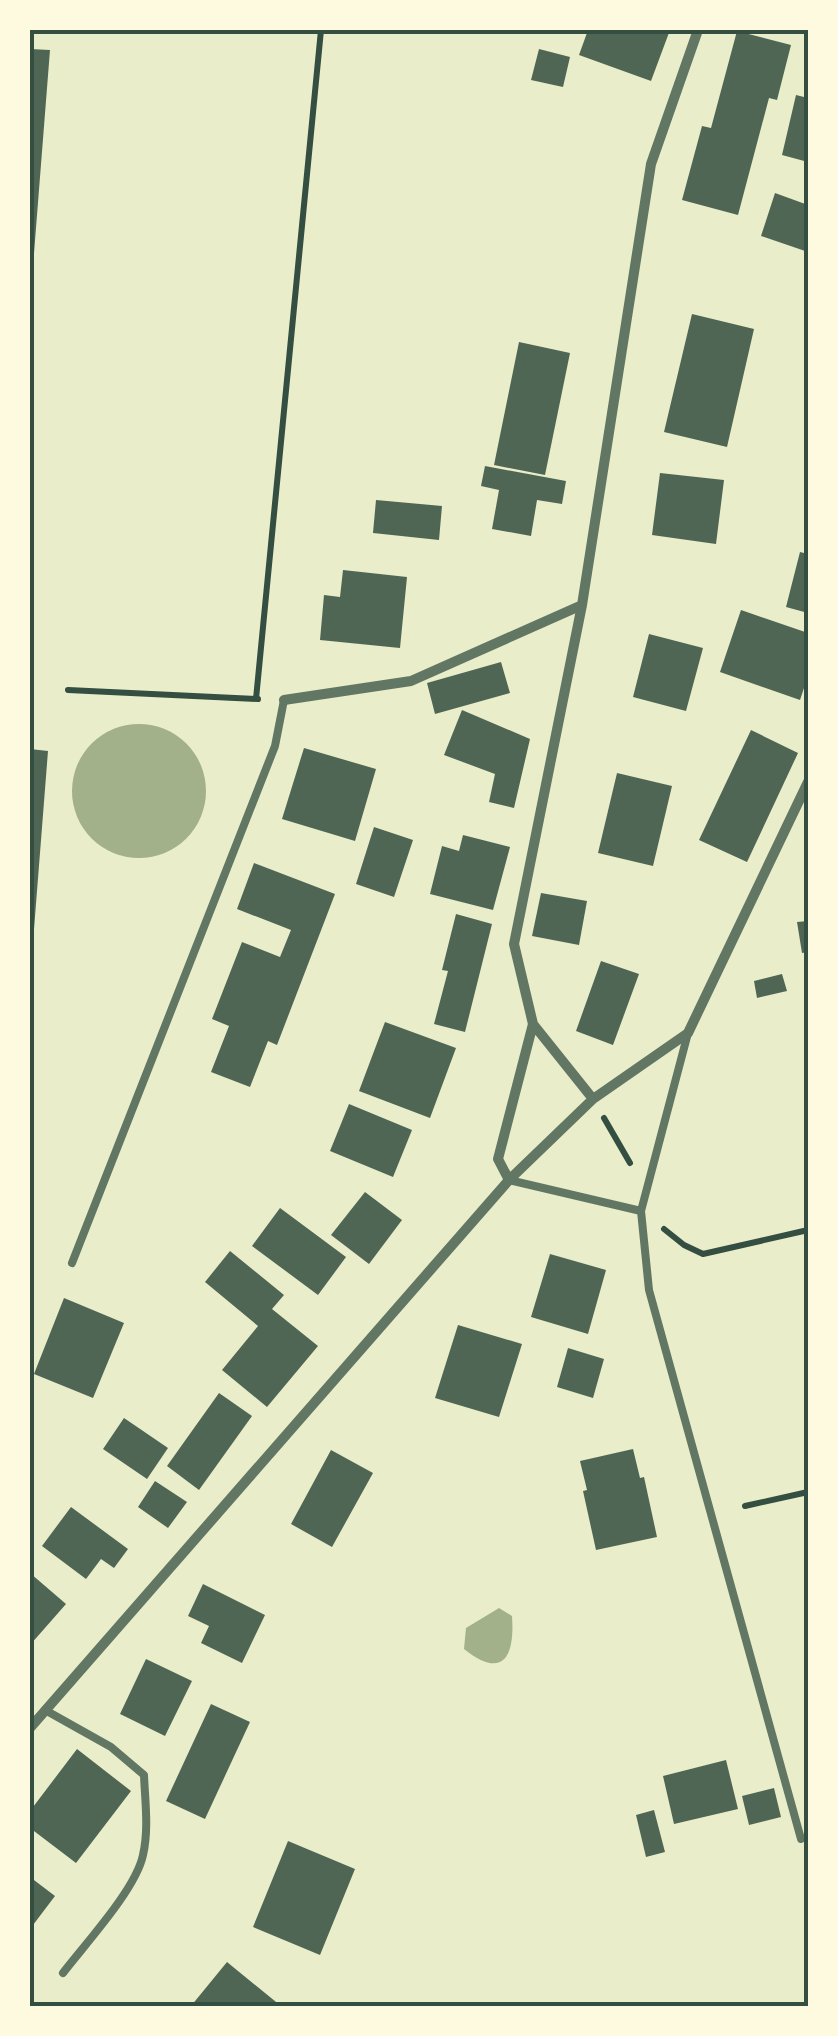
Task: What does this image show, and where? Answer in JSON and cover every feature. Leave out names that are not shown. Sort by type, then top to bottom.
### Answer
[{"type":"street","points":[[594,1099],[533,1024],[514,944],[582,606],[651,164],[698,30]]},
{"type":"street","points":[[284,700],[410,681],[582,606]]},
{"type":"street","points":[[30,1728],[509,1180],[594,1099],[688,1033],[808,782]]},
{"type":"street","points":[[509,1180],[498,1159],[533,1024]]},
{"type":"lane","points":[[72,1263],[275,746],[284,700]]},
{"type":"lane","points":[[688,1033],[641,1211],[649,1290],[801,1839]]},
{"type":"lane","points":[[509,1180],[641,1211]]},
{"type":"lane","points":[[46,1710],[111,1747],[144,1775],[146,1836],[135,1878],[63,1972]]},
{"type":"path","points":[[256,699],[321,30]]},
{"type":"path","points":[[68,690],[284,700]]},
{"type":"path","points":[[594,1099],[645,1190]]},
{"type":"path","points":[[641,1211],[684,1245],[703,1254],[808,1230]]},
{"type":"path","points":[[744,1506],[808,1492]]},
{"type":"shaded area","points":[[139,724],[165,729],[186,744],[201,765],[206,791],[201,817],[186,838],[165,853],[139,858],[113,853],[92,838],[77,817],[72,791],[77,765],[92,744],[113,729]]},
{"type":"shaded area","points":[[499,1608],[512,1616],[511,1643],[504,1660],[488,1663],[464,1649],[466,1628]]},
{"type":"building","points":[[588,30],[670,30],[651,81],[579,55]]},
{"type":"building","points":[[737,31],[791,45],[777,100],[769,98],[738,215],[682,200],[702,126],[711,128]]},
{"type":"building","points":[[30,49],[50,50],[33,266],[30,266]]},
{"type":"building","points":[[539,49],[570,57],[563,87],[531,80]]},
{"type":"building","points":[[796,95],[808,98],[808,162],[782,155]]},
{"type":"building","points":[[775,193],[808,205],[808,252],[761,236]]},
{"type":"building","points":[[692,314],[754,329],[727,447],[664,432]]},
{"type":"building","points":[[519,342],[570,353],[545,475],[494,465]]},
{"type":"building","points":[[485,466],[566,481],[562,504],[537,500],[531,536],[492,529],[499,490],[481,486]]},
{"type":"building","points":[[660,473],[724,480],[716,544],[652,535]]},
{"type":"building","points":[[376,500],[442,506],[439,540],[373,533]]},
{"type":"building","points":[[800,552],[808,554],[808,613],[786,607]]},
{"type":"building","points":[[343,570],[407,577],[400,648],[320,640],[324,595],[340,597]]},
{"type":"building","points":[[741,610],[808,633],[808,676],[800,700],[720,672]]},
{"type":"building","points":[[649,634],[703,648],[686,711],[633,697]]},
{"type":"building","points":[[501,662],[510,693],[435,714],[427,683]]},
{"type":"building","points":[[462,710],[530,739],[514,808],[489,802],[495,774],[444,755]]},
{"type":"building","points":[[751,730],[798,753],[747,862],[699,840]]},
{"type":"building","points":[[304,748],[376,769],[355,841],[282,819]]},
{"type":"building","points":[[30,749],[48,751],[33,942],[30,942]]},
{"type":"building","points":[[617,773],[672,786],[653,866],[598,853]]},
{"type":"building","points":[[374,827],[413,840],[394,897],[356,884]]},
{"type":"building","points":[[463,835],[510,847],[493,910],[430,894],[442,846],[459,851]]},
{"type":"building","points":[[254,863],[335,894],[277,1045],[268,1041],[250,1087],[211,1072],[229,1026],[212,1019],[242,942],[280,957],[291,930],[237,909]]},
{"type":"building","points":[[541,893],[587,901],[579,945],[532,936]]},
{"type":"building","points":[[456,914],[492,924],[465,1032],[434,1024],[448,971],[442,970]]},
{"type":"building","points":[[808,921],[808,952],[802,953],[797,922]]},
{"type":"building","points":[[601,961],[639,974],[613,1045],[576,1031]]},
{"type":"building","points":[[782,974],[787,991],[757,998],[754,981]]},
{"type":"building","points":[[385,1022],[456,1048],[430,1118],[359,1091]]},
{"type":"building","points":[[349,1104],[412,1130],[393,1177],[330,1151]]},
{"type":"building","points":[[365,1192],[402,1220],[369,1264],[331,1235]]},
{"type":"building","points":[[280,1208],[346,1257],[318,1295],[252,1246]]},
{"type":"building","points":[[230,1251],[284,1295],[272,1309],[318,1346],[267,1407],[222,1370],[258,1326],[205,1282]]},
{"type":"building","points":[[550,1254],[606,1270],[588,1334],[531,1317]]},
{"type":"building","points":[[64,1298],[124,1323],[93,1398],[34,1374]]},
{"type":"building","points":[[458,1325],[522,1344],[499,1417],[435,1398]]},
{"type":"building","points":[[568,1348],[604,1359],[593,1398],[557,1387]]},
{"type":"building","points":[[219,1393],[252,1416],[199,1490],[167,1466]]},
{"type":"building","points":[[124,1418],[168,1448],[147,1479],[103,1449]]},
{"type":"building","points":[[633,1449],[640,1478],[644,1477],[657,1537],[596,1550],[580,1461]]},
{"type":"building","points":[[331,1450],[373,1473],[332,1547],[291,1524]]},
{"type":"building","points":[[155,1481],[187,1502],[168,1528],[138,1507]]},
{"type":"building","points":[[71,1507],[128,1549],[114,1568],[101,1559],[86,1579],[42,1546]]},
{"type":"building","points":[[30,1573],[66,1604],[30,1645]]},
{"type":"building","points":[[203,1584],[265,1615],[242,1663],[201,1643],[209,1626],[188,1616]]},
{"type":"building","points":[[146,1659],[192,1681],[165,1736],[120,1714]]},
{"type":"building","points":[[211,1704],[250,1722],[205,1819],[166,1801]]},
{"type":"building","points":[[77,1749],[131,1791],[76,1863],[30,1828],[30,1811]]},
{"type":"building","points":[[726,1760],[738,1809],[674,1824],[663,1776]]},
{"type":"building","points":[[774,1788],[781,1817],[749,1825],[742,1796]]},
{"type":"building","points":[[654,1810],[665,1852],[646,1857],[636,1815]]},
{"type":"building","points":[[288,1841],[355,1869],[320,1955],[253,1927]]},
{"type":"building","points":[[30,1877],[55,1896],[30,1929]]},
{"type":"building","points":[[227,1962],[281,2006],[191,2006]]}]
